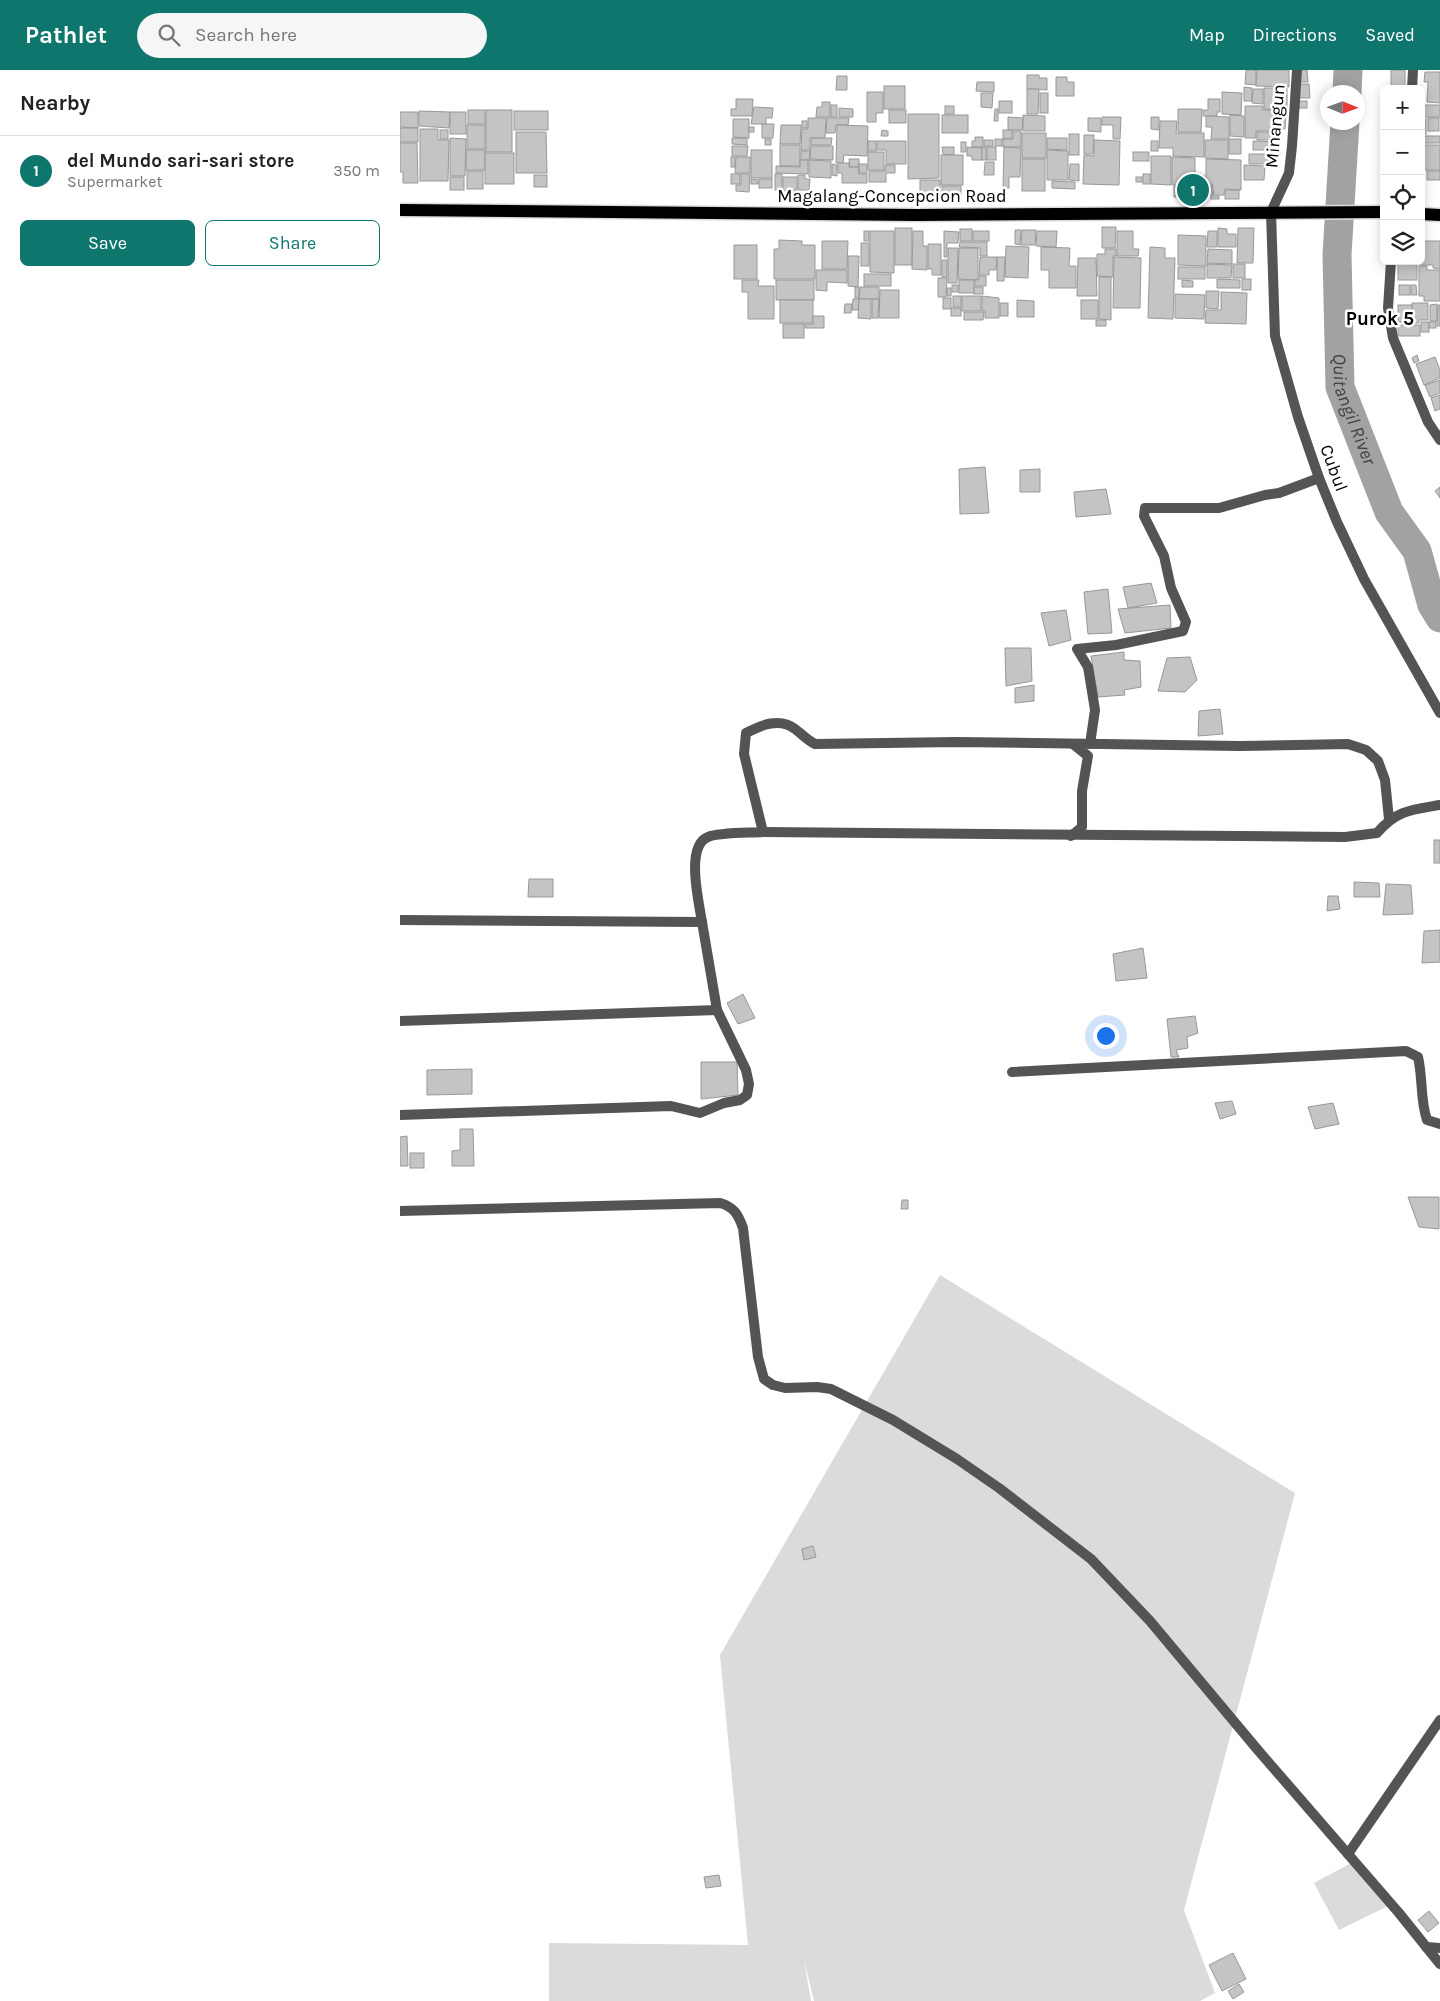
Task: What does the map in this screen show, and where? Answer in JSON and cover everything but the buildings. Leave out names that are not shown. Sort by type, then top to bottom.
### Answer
[{"type":"main road","name":"Magalang-Concepcion Road","points":[[400,210],[916,215],[1380,212]]},
{"type":"main road","points":[[1425,214],[1440,215]]},
{"type":"street","name":"Minangun","points":[[1271,212],[1289,173],[1296,70]]},
{"type":"street","points":[[1412,85],[1413,70]]},
{"type":"street","name":"Cubul","points":[[1271,212],[1275,336],[1298,417],[1319,478],[1364,579],[1440,713]]},
{"type":"street","points":[[1392,265],[1388,308],[1393,338],[1428,422],[1440,440]]},
{"type":"street","points":[[1090,744],[1094,710],[1088,667],[1077,649],[1116,645],[1183,631],[1186,622],[1172,588],[1164,556],[1144,516],[1145,508],[1219,508],[1279,493],[1319,478]]},
{"type":"street","points":[[763,832],[744,754],[746,733],[760,726],[781,722],[794,728],[814,744],[956,742],[1240,746],[1348,744],[1366,750],[1378,761],[1385,780],[1389,819]]},
{"type":"street","points":[[1071,836],[1082,827],[1082,791],[1088,756],[1073,744]]},
{"type":"street","points":[[400,1115],[672,1106],[700,1113],[724,1103],[740,1100],[747,1094],[749,1084],[746,1070],[717,1010],[702,922],[694,863],[697,849],[701,842],[709,837],[763,832],[1345,837],[1377,833],[1389,819],[1417,809],[1440,805]]},
{"type":"street","points":[[400,920],[702,922]]},
{"type":"street","points":[[400,1021],[717,1010]]},
{"type":"street","points":[[1012,1072],[1406,1051],[1418,1057],[1422,1075],[1423,1108],[1427,1120],[1440,1124]]},
{"type":"street","points":[[400,1211],[720,1203],[731,1206],[738,1215],[743,1228],[758,1357],[764,1379],[772,1385],[785,1388],[817,1386],[831,1389],[893,1420],[957,1459],[999,1488],[1091,1559],[1150,1621],[1440,1964]]},
{"type":"street","points":[[1348,1854],[1440,1720]]},
{"type":"street","points":[[1426,1947],[1440,1948]]},
{"type":"shaded area","points":[[940,1275],[1295,1493],[1184,1910],[1215,1993],[1200,2001],[814,2001],[804,1960],[811,2001],[549,2001],[549,1943],[748,1945],[720,1655]]},
{"type":"shaded area","points":[[1353,1862],[1390,1905],[1339,1930],[1314,1883]]},
{"type":"waterway","name":"Quitangil River","points":[[1347,85],[1348,70]]},
{"type":"waterway","name":"Quitangil River","points":[[1345,130],[1337,255],[1340,387],[1389,512],[1417,551],[1432,605],[1440,618]]},
{"type":"place","name":"del Mundo sari-sari store","points":[[1193,190]]},
{"type":"district","name":"Purok 5","points":[[1380,319]]}]
